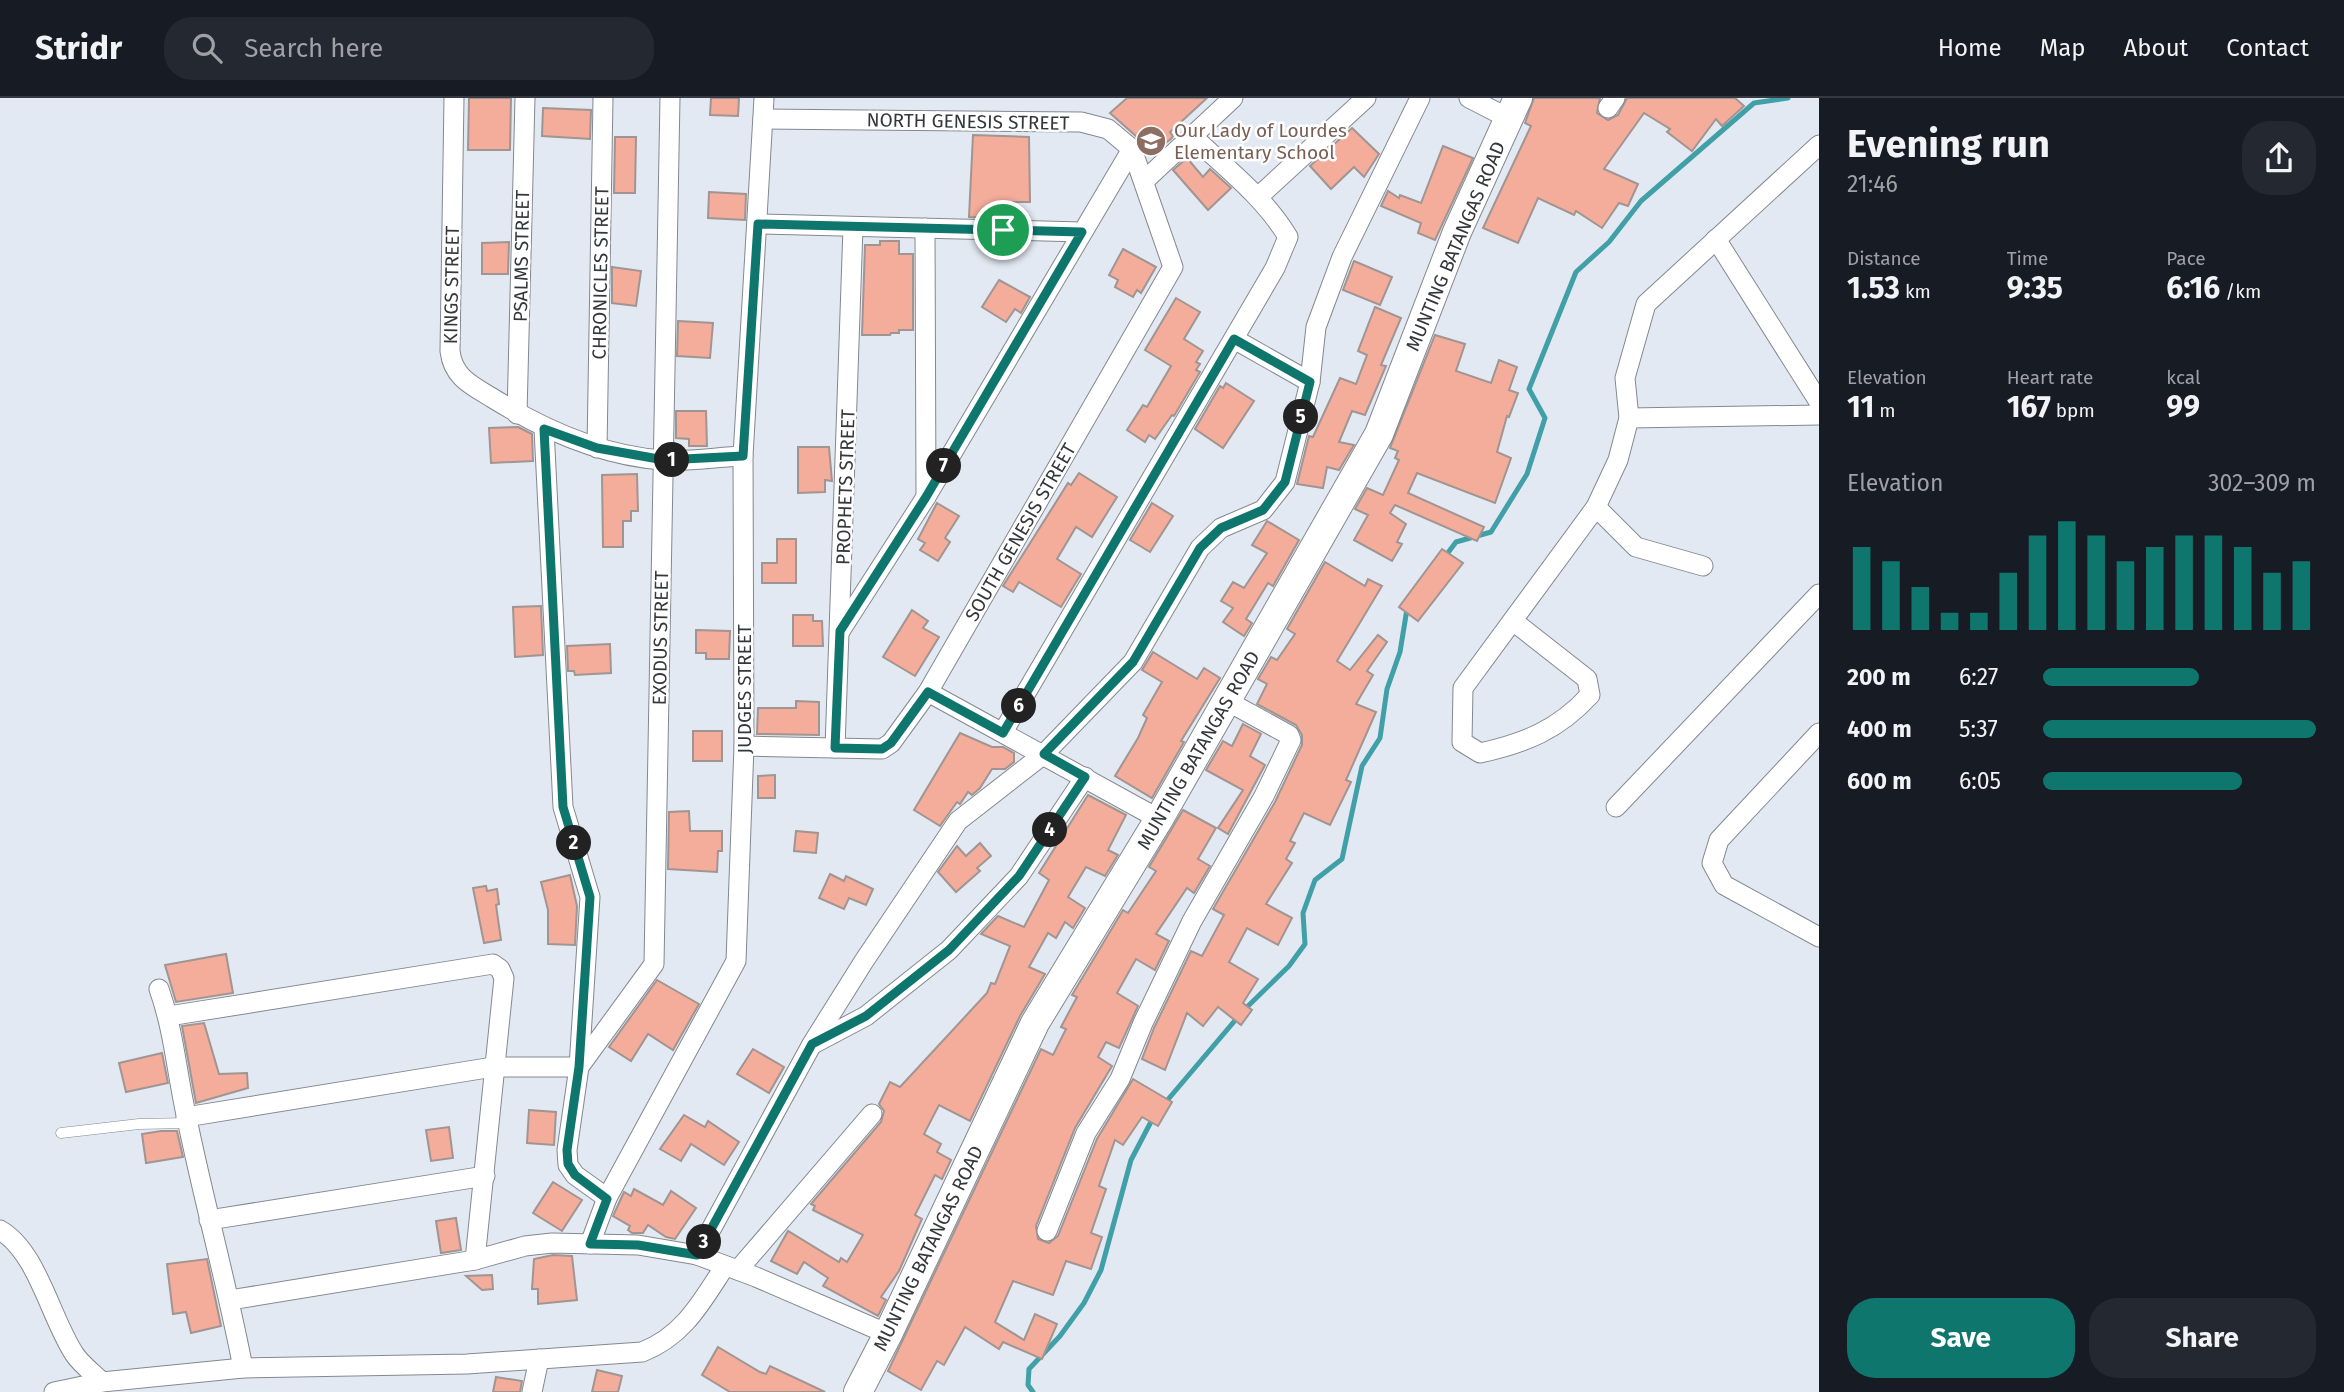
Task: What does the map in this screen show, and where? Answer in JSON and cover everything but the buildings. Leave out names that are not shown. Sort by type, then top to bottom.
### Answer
[{"type":"street","name":"KINGS STREET","points":[[454,98],[452,365],[462,379],[544,429],[597,448],[664,460],[743,456]]},
{"type":"street","name":"PSALMS STREET","points":[[517,414],[525,98]]},
{"type":"street","name":"CHRONICLES STREET","points":[[597,448],[603,98]]},
{"type":"street","name":"EXODUS STREET","points":[[579,1067],[654,964],[670,98]]},
{"type":"street","name":"JUDGES STREET","points":[[590,1244],[607,1199],[736,961],[744,746],[743,456],[764,98]]},
{"type":"street","points":[[1132,149],[1144,181],[1233,98]]},
{"type":"street","points":[[1258,197],[1366,98]]},
{"type":"street","points":[[697,1255],[812,1044],[958,821],[1044,754],[1133,662],[1200,548],[1221,528],[1263,510],[1285,482],[1310,382],[1316,327],[1342,257],[1420,98]]},
{"type":"street","points":[[1469,98],[1513,108]]},
{"type":"street","name":"MUNTING BATANGAS ROAD","points":[[858,1392],[1035,1023],[1159,818],[1379,434],[1457,232],[1513,108]]},
{"type":"street","name":"NORTH GENESIS STREET","points":[[762,118],[1081,122],[1108,129],[1132,149]]},
{"type":"street","points":[[1003,733],[1275,268],[1288,237],[1276,216],[1258,197],[1192,136]]},
{"type":"street","points":[[1513,621],[1587,679],[1590,695],[1573,714],[1519,745],[1480,753],[1462,742],[1463,688],[1596,508],[1618,460],[1629,418],[1625,378],[1646,304],[1819,146]]},
{"type":"street","points":[[840,631],[926,497],[1132,149]]},
{"type":"street","name":"SOUTH GENESIS STREET","points":[[744,746],[882,749],[891,743],[928,692],[1173,267],[1144,181]]},
{"type":"street","points":[[758,224],[1082,232]]},
{"type":"street","name":"PROPHETS STREET","points":[[835,748],[853,227]]},
{"type":"street","points":[[925,228],[926,497]]},
{"type":"street","points":[[1716,239],[1819,402]]},
{"type":"street","points":[[1234,339],[1310,382]]},
{"type":"street","points":[[1629,418],[1819,415]]},
{"type":"street","points":[[544,429],[563,807],[590,897],[579,1067],[567,1150],[568,1164],[575,1175],[607,1199]]},
{"type":"street","points":[[1596,508],[1636,547],[1703,566]]},
{"type":"street","points":[[1616,807],[1819,594]]},
{"type":"street","points":[[928,692],[1159,818]]},
{"type":"street","points":[[1047,1231],[1071,1165],[1086,1133],[1120,1079],[1143,1023],[1192,921],[1264,796],[1291,740],[1290,735],[1227,701]]},
{"type":"street","points":[[1819,733],[1719,840],[1712,863],[1724,885],[1819,937]]},
{"type":"street","points":[[812,1044],[866,1016],[949,950],[1019,876],[1085,777]]},
{"type":"street","points":[[169,1016],[493,964],[500,969],[505,978],[493,1067],[485,1176],[475,1260]]},
{"type":"street","points":[[159,989],[169,1016],[187,1120],[230,1300],[243,1368]]},
{"type":"street","points":[[187,1120],[493,1067],[579,1067]]},
{"type":"street","points":[[54,1392],[102,1382],[243,1368],[467,1363],[642,1352],[654,1348],[688,1322],[732,1268],[872,1114]]},
{"type":"street","points":[[209,1220],[485,1176]]},
{"type":"street","points":[[0,1230],[10,1236],[40,1281],[75,1355],[102,1382]]},
{"type":"street","points":[[230,1300],[475,1260],[526,1246],[638,1245],[697,1255],[888,1334]]},
{"type":"street","points":[[532,1392],[539,1359]]},
{"type":"lane","points":[[61,1133],[187,1120]]},
{"type":"waterway","points":[[1444,558],[1456,542],[1491,532],[1527,474],[1545,418],[1529,389],[1576,272],[1609,242],[1641,201],[1754,103],[1788,98]]},
{"type":"waterway","points":[[1244,1010],[1289,966],[1305,944],[1303,913],[1315,880],[1342,859],[1362,766],[1380,738],[1387,689],[1400,652],[1407,609]]},
{"type":"waterway","points":[[1165,1103],[1238,1017]]},
{"type":"waterway","points":[[1033,1392],[1028,1385],[1029,1369],[1060,1336],[1084,1303],[1101,1270],[1131,1160],[1154,1116]]},
{"type":"place","name":"Our Lady of Lourdes Elementary School","points":[[1151,141]]},
{"type":"route","points":[[758,224],[1003,230],[1082,232],[926,497],[840,631],[835,748],[882,749],[891,743],[928,692],[1003,733],[1234,339],[1310,382],[1285,482],[1263,510],[1221,528],[1200,548],[1133,662],[1044,754],[1085,777],[1019,876],[949,950],[866,1016],[812,1044],[697,1255],[638,1245],[590,1244],[607,1199],[575,1175],[568,1164],[567,1150],[579,1067],[590,897],[563,807],[544,429],[597,448],[664,460],[743,456],[758,224]]}]
